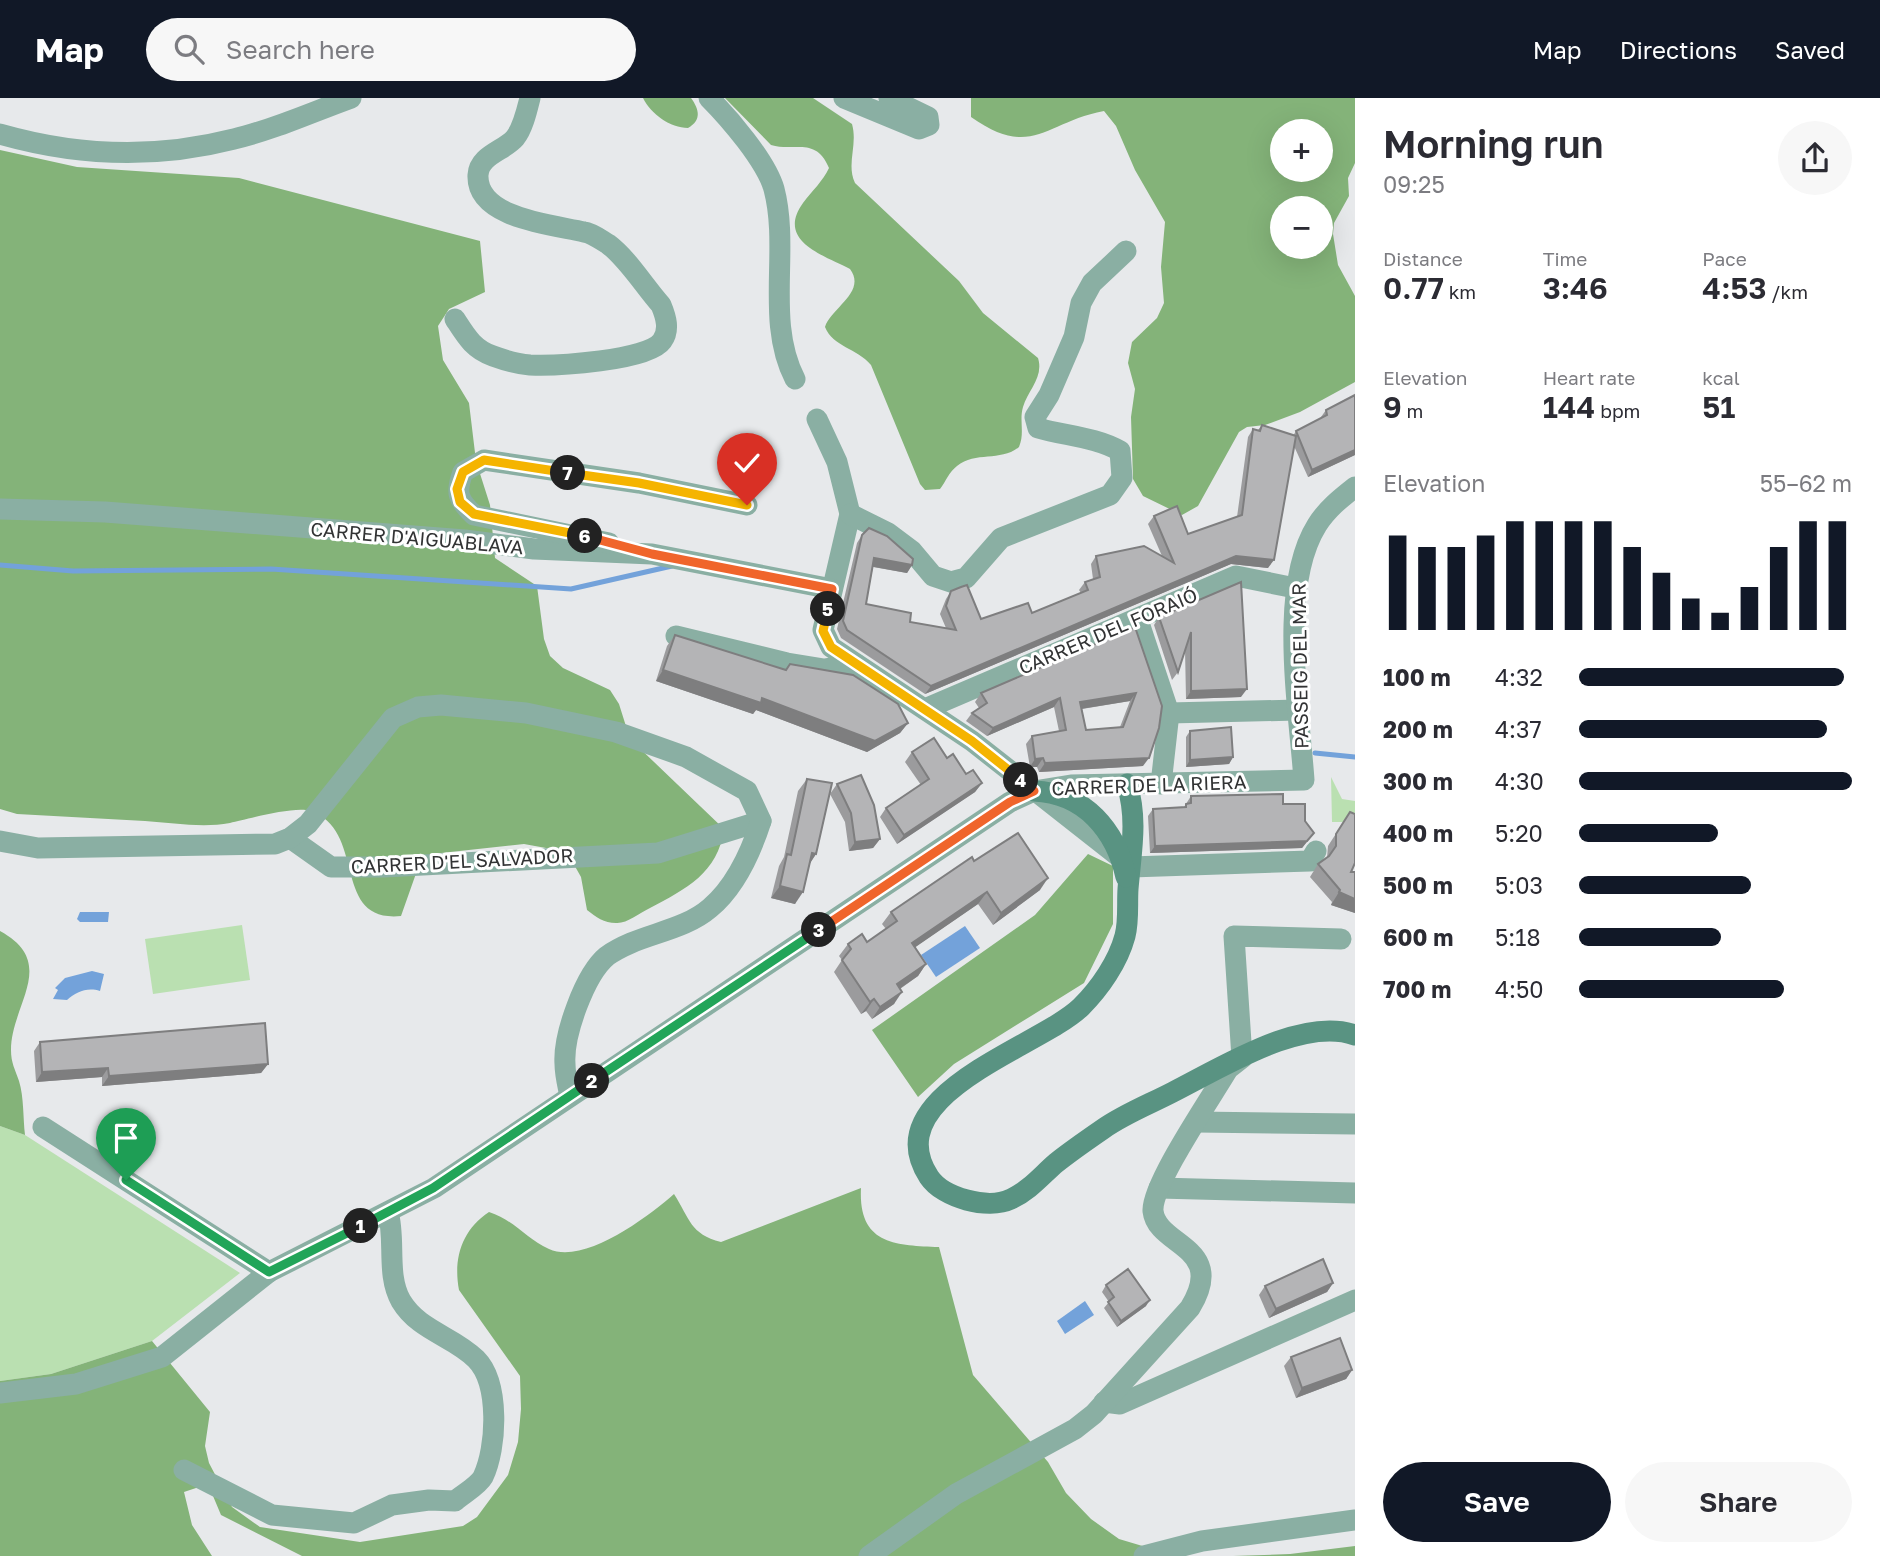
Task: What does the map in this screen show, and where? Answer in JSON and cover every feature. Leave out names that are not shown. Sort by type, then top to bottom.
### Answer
[{"type":"street","points":[[0,134],[44,146],[94,153],[147,153],[234,139],[351,98]]},
{"type":"street","points":[[456,319],[470,344],[492,355],[527,365],[591,363],[647,351],[661,344],[667,332],[666,316],[661,305],[610,246],[584,232],[544,226],[506,212],[491,202],[480,187],[478,173],[487,158],[515,138],[530,98]]},
{"type":"street","points":[[709,98],[725,113],[773,185],[777,205],[780,317],[795,379]]},
{"type":"street","points":[[844,98],[919,129],[929,125],[928,117],[889,98]]},
{"type":"street","points":[[850,514],[888,533],[912,551],[933,576],[951,582],[966,578],[1002,538],[1110,495],[1122,478],[1120,451],[1102,441],[1071,438],[1038,428],[1035,417],[1049,395],[1074,337],[1081,303],[1092,283],[1126,251]]},
{"type":"street","points":[[817,419],[837,462],[850,514],[823,631],[826,640],[831,647],[972,741],[1034,791],[1063,796],[1088,811],[1110,831],[1127,871]]},
{"type":"street","points":[[652,554],[580,535],[474,514],[460,502],[457,489],[463,472],[484,460],[639,483],[747,505]]},
{"type":"street","name":"PASSEIG DEL MAR","points":[[1304,780],[1297,710],[1295,587],[1316,526],[1333,504],[1355,487]]},
{"type":"street","name":"CARRER D'AIGUABLAVA","points":[[0,509],[145,515],[465,540],[534,549],[652,554],[832,589]]},
{"type":"street","name":"CARRER DEL FORAIÓ","points":[[925,709],[1236,576],[1295,587]]},
{"type":"street","points":[[1138,620],[1169,713],[1161,783]]},
{"type":"street","points":[[676,635],[786,663],[824,669],[856,664]]},
{"type":"street","points":[[0,841],[38,848],[275,844],[290,838],[307,824],[393,718],[418,707],[441,705],[526,713],[615,732],[686,757],[747,791],[761,821],[753,846],[734,881],[710,908],[691,921],[630,943],[607,956],[596,969],[579,1000],[566,1046],[565,1064],[570,1096]]},
{"type":"street","points":[[1169,713],[1297,710]]},
{"type":"street","name":"CARRER DE LA RIERA","points":[[0,1393],[76,1384],[162,1357],[269,1272],[433,1188],[1010,802],[1034,791],[1071,785],[1304,780]]},
{"type":"street","points":[[1127,784],[1135,826],[1127,871],[1126,934],[1107,975],[1070,1017],[957,1082],[936,1104],[925,1124],[920,1142],[922,1161],[930,1178],[948,1193],[969,1199],[987,1203],[1009,1200],[1106,1127],[1241,1058],[1303,1034],[1327,1030],[1355,1034]]},
{"type":"street","name":"CARRER D'EL SALVADOR","points":[[290,838],[331,867],[384,867],[658,853],[761,821]]},
{"type":"street","points":[[1127,871],[1310,860],[1316,851]]},
{"type":"street","points":[[1241,1058],[1234,936],[1341,939]]},
{"type":"street","points":[[869,1556],[956,1494],[1075,1429],[1104,1402],[1190,1308],[1198,1296],[1201,1273],[1189,1250],[1158,1222],[1153,1212],[1159,1188],[1196,1122],[1228,1069],[1241,1058]]},
{"type":"street","points":[[1196,1122],[1355,1124]]},
{"type":"street","points":[[43,1127],[269,1272]]},
{"type":"street","points":[[1159,1188],[1355,1193]]},
{"type":"street","points":[[184,1470],[272,1515],[354,1523],[392,1505],[455,1501],[482,1479],[492,1441],[494,1409],[488,1377],[476,1359],[415,1319],[400,1299],[393,1271],[392,1228],[388,1212]]},
{"type":"street","points":[[1104,1402],[1120,1404],[1355,1300]]},
{"type":"street","points":[[1144,1556],[1202,1541],[1355,1520]]},
{"type":"green space","points":[[643,98],[691,98],[697,110],[696,121],[688,128],[674,126],[656,115]]},
{"type":"green space","points":[[725,98],[813,98],[852,124],[852,169],[855,183],[959,281],[983,313],[1038,358],[1039,371],[1023,407],[1019,447],[1012,452],[964,461],[952,471],[940,489],[925,490],[920,484],[871,365],[834,339],[825,327],[851,292],[854,277],[850,269],[807,246],[799,238],[795,228],[796,217],[803,203],[829,168],[824,158],[818,152],[804,147],[771,145]]},
{"type":"green space","points":[[971,98],[1355,98],[1355,163],[1348,178],[1349,196],[1334,223],[1333,234],[1338,265],[1355,296],[1355,382],[1300,412],[1265,425],[1247,427],[1239,432],[1198,506],[1182,515],[1143,496],[1133,479],[1131,417],[1135,389],[1128,363],[1132,342],[1157,318],[1164,303],[1161,267],[1165,222],[1135,170],[1116,126],[1104,111],[1024,137],[1009,136],[992,130],[971,117]]},
{"type":"green space","points":[[0,150],[77,167],[239,178],[480,241],[485,292],[449,309],[438,326],[443,360],[469,403],[476,461],[490,505],[495,558],[537,586],[544,639],[550,656],[563,668],[610,690],[619,704],[630,739],[724,829],[715,857],[698,878],[633,918],[612,923],[587,910],[581,877],[572,861],[557,850],[524,844],[432,854],[419,865],[401,916],[379,914],[365,905],[356,891],[339,836],[328,821],[310,811],[283,812],[230,823],[199,825],[17,814],[0,809]]},
{"type":"green space","points":[[1331,777],[1342,799],[1355,801],[1355,826],[1347,822],[1332,822]]},
{"type":"green space","points":[[1088,854],[1113,866],[1113,924],[1084,983],[954,1064],[918,1097],[872,1030],[1035,915]]},
{"type":"green space","points":[[242,925],[250,980],[153,994],[145,939]]},
{"type":"green space","points":[[0,931],[17,943],[27,957],[29,971],[28,985],[13,1033],[11,1050],[22,1094],[25,1135],[0,1126]]},
{"type":"green space","points":[[0,1126],[25,1135],[240,1273],[152,1341],[51,1374],[0,1381]]},
{"type":"green space","points":[[861,1188],[862,1207],[866,1221],[873,1231],[895,1242],[939,1247],[973,1375],[1048,1462],[1066,1493],[1091,1519],[1119,1539],[1176,1556],[302,1556],[221,1515],[208,1484],[184,1492],[192,1525],[212,1556],[0,1556],[0,1381],[51,1374],[152,1341],[210,1412],[205,1446],[209,1463],[232,1507],[260,1527],[360,1542],[463,1526],[477,1517],[508,1475],[518,1442],[521,1409],[520,1376],[459,1290],[459,1256],[466,1236],[480,1219],[489,1212],[507,1220],[549,1249],[563,1252],[580,1250],[597,1245],[632,1226],[674,1194],[697,1230],[721,1242]]},
{"type":"green space","points":[[1355,1546],[1355,1556],[1233,1556],[1290,1554]]},
{"type":"water","points":[[80,912],[109,912],[108,922],[80,922],[77,919]]},
{"type":"water","points":[[965,926],[980,948],[936,977],[921,955]]},
{"type":"water","points":[[92,971],[104,974],[100,991],[82,991],[67,1000],[53,999],[58,990],[55,988],[65,978]]},
{"type":"water","points":[[1085,1301],[1094,1315],[1065,1334],[1057,1321]]},
{"type":"building","points":[[1355,395],[1355,450],[1312,470],[1296,431],[1327,415],[1326,410]]},
{"type":"building","points":[[1262,425],[1296,436],[1274,560],[1236,556],[931,686],[847,630],[843,621],[862,535],[869,528],[887,536],[913,559],[912,565],[874,558],[866,604],[911,613],[910,622],[956,630],[946,606],[951,591],[967,585],[981,619],[1028,603],[1032,613],[1088,590],[1085,582],[1100,577],[1096,556],[1144,546],[1174,563],[1154,516],[1177,506],[1188,534],[1242,515],[1253,429],[1260,431]]},
{"type":"building","points":[[1241,582],[1247,689],[1191,691],[1191,632],[1178,672],[1159,617]]},
{"type":"building","points":[[1135,627],[1162,706],[1159,728],[1149,758],[1045,763],[1043,758],[1035,759],[1032,736],[1066,730],[1060,698],[993,728],[972,713],[987,703],[981,693]],"holes":[[[1136,693],[1123,727],[1086,730],[1080,702]]]},
{"type":"building","points":[[675,635],[786,670],[790,664],[853,675],[898,704],[908,723],[875,741],[762,698],[761,703],[663,670]]},
{"type":"building","points":[[1231,727],[1233,757],[1190,760],[1190,731]]},
{"type":"building","points":[[934,738],[947,758],[953,754],[966,774],[973,770],[982,783],[904,835],[886,808],[929,779],[912,752]]},
{"type":"building","points":[[861,775],[874,805],[880,839],[855,842],[851,813],[837,784]]},
{"type":"building","points":[[807,779],[832,783],[816,854],[812,853],[803,892],[780,886],[787,854],[791,855]]},
{"type":"building","points":[[1283,794],[1283,804],[1305,804],[1305,821],[1314,833],[1307,841],[1155,846],[1153,809],[1186,807],[1186,804],[1191,803],[1191,796]]},
{"type":"building","points":[[1350,812],[1355,814],[1355,863],[1351,872],[1355,872],[1355,899],[1339,892],[1318,864],[1329,856],[1336,846],[1336,834]]},
{"type":"building","points":[[1018,833],[1048,878],[1001,913],[987,892],[912,943],[926,964],[897,984],[902,992],[880,1007],[874,999],[870,1002],[842,960],[851,949],[848,944],[862,934],[867,942],[897,921],[891,912],[972,857],[974,861]]},
{"type":"building","points":[[265,1023],[268,1064],[109,1076],[108,1068],[42,1072],[40,1042]]},
{"type":"building","points":[[1323,1259],[1333,1283],[1276,1309],[1265,1286]]},
{"type":"building","points":[[1128,1269],[1150,1300],[1121,1321],[1108,1302],[1114,1297],[1106,1285]]},
{"type":"building","points":[[1340,1338],[1352,1370],[1302,1388],[1291,1357]]},
{"type":"waterway","points":[[0,565],[73,571],[271,569],[571,589],[672,566]]},
{"type":"waterway","points":[[1315,753],[1355,757]]},
{"type":"route","points":[[126,1180],[269,1272],[433,1188],[1010,802],[1034,791],[972,741],[831,647],[823,631],[832,589],[652,554],[580,535],[474,514],[460,502],[457,489],[463,472],[484,460],[639,483],[747,505]]}]
